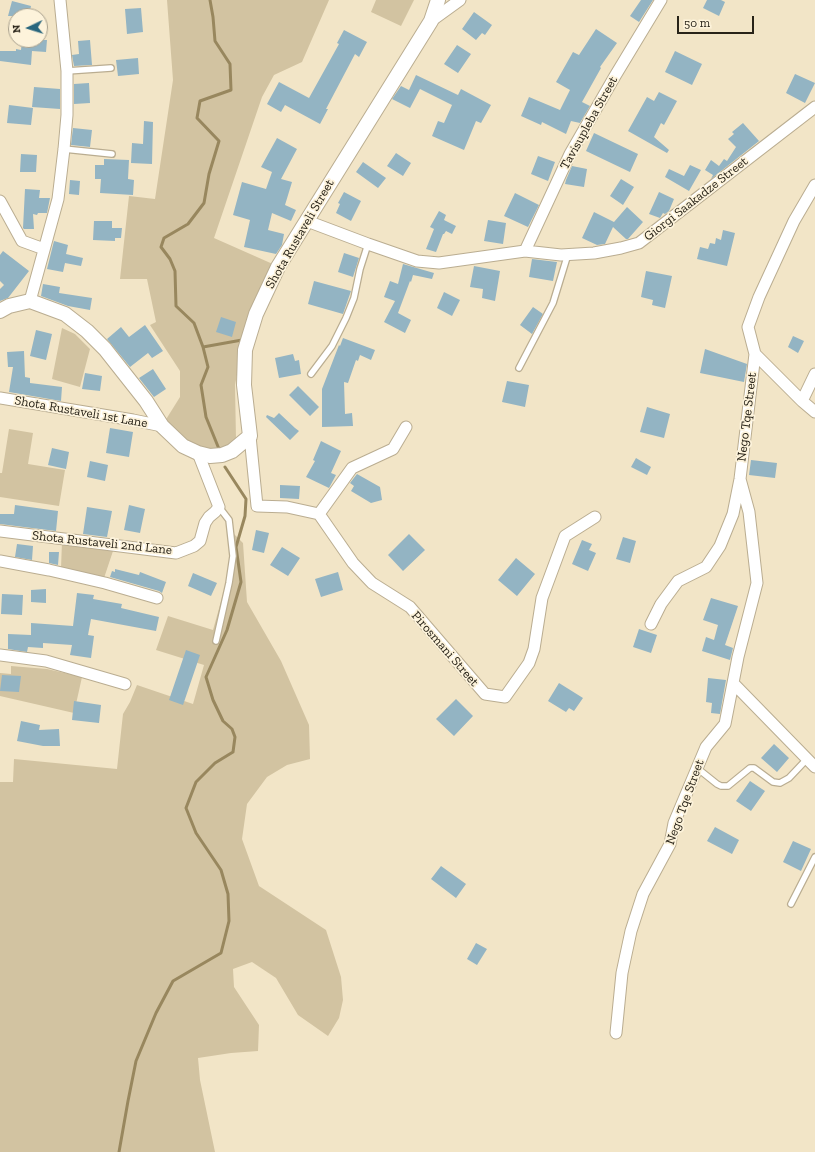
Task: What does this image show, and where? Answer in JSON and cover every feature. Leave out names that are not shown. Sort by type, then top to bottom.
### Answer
[{"type":"street","points":[[30,301],[58,199],[64,149],[67,115],[67,71],[60,0]]},
{"type":"street","name":"Shota Rustaveli Street","points":[[250,436],[244,385],[245,350],[256,314],[278,267],[431,21],[438,0]]},
{"type":"street","points":[[431,21],[460,0]]},
{"type":"street","name":"Tavisupleba Street","points":[[525,251],[570,154],[661,0]]},
{"type":"street","name":"Giorgi Saakadze Street","points":[[307,220],[417,261],[439,263],[525,251],[561,255],[594,253],[639,243],[815,107]]},
{"type":"street","points":[[815,186],[794,221],[759,297],[748,327],[755,354],[815,412]]},
{"type":"street","points":[[0,201],[22,241],[44,248]]},
{"type":"street","points":[[0,311],[9,306],[30,301],[65,314],[87,331],[105,349],[146,401],[162,426],[183,446],[198,453],[210,456],[222,455],[232,451],[250,436]]},
{"type":"street","name":"Nego Tqe Street","points":[[651,624],[661,604],[678,581],[706,567],[720,546],[733,514],[740,479],[755,354]]},
{"type":"street","points":[[802,401],[815,374]]},
{"type":"street","name":"Shota Rustaveli 1st Lane","points":[[0,398],[162,426]]},
{"type":"street","points":[[250,436],[257,506],[287,507],[319,514],[352,468],[393,449],[406,427]]},
{"type":"street","points":[[198,453],[219,507]]},
{"type":"street","name":"Nego Tqe Street","points":[[616,1033],[622,972],[631,931],[644,894],[670,844],[674,823],[706,747],[724,724],[738,657],[757,583],[749,512],[740,479]]},
{"type":"street","name":"Shota Rustaveli 2nd Lane","points":[[0,531],[176,553],[194,546],[200,541],[205,523],[219,507]]},
{"type":"street","name":"Pirosmani Street","points":[[319,514],[353,563],[372,583],[410,608],[485,694],[504,697],[529,663],[534,649],[542,598],[565,536],[596,517]]},
{"type":"street","points":[[0,561],[49,570],[105,583],[157,598]]},
{"type":"street","points":[[0,655],[46,661],[125,684]]},
{"type":"street","points":[[733,683],[815,767]]},
{"type":"lane","points":[[67,71],[111,68]]},
{"type":"lane","points":[[64,149],[112,154]]},
{"type":"lane","points":[[311,374],[332,346],[346,318],[354,298],[360,269],[368,244]]},
{"type":"lane","points":[[519,368],[553,303],[568,254]]},
{"type":"lane","points":[[216,641],[229,583],[233,556],[229,520],[219,507]]},
{"type":"lane","points":[[697,768],[721,786],[728,786],[750,768],[754,768],[773,782],[780,783],[789,778],[807,758]]},
{"type":"lane","points":[[791,904],[815,857]]},
{"type":"shaded area","points":[[167,0],[329,0],[302,62],[274,75],[262,97],[214,238],[275,265],[242,348],[235,385],[236,440],[228,450],[197,451],[165,421],[180,397],[180,371],[150,325],[156,322],[147,279],[120,279],[129,196],[155,199],[173,80]]},
{"type":"shaded area","points":[[376,0],[414,0],[401,26],[371,12]]},
{"type":"shaded area","points":[[62,328],[75,334],[90,349],[80,387],[52,379]]},
{"type":"shaded area","points":[[9,429],[33,433],[28,464],[65,470],[59,506],[0,497],[0,473],[2,473]]},
{"type":"shaded area","points":[[228,528],[243,543],[247,602],[281,661],[309,725],[310,759],[287,765],[267,777],[247,804],[242,839],[259,886],[326,930],[341,977],[343,1000],[339,1018],[328,1036],[298,1015],[276,978],[252,962],[233,969],[234,987],[259,1025],[258,1051],[198,1058],[200,1080],[215,1152],[0,1152],[0,782],[13,782],[14,759],[117,769],[123,714],[137,685],[193,704],[204,665],[156,650],[168,616],[213,630],[229,573],[230,550]]},
{"type":"shaded area","points":[[62,542],[113,551],[104,578],[61,568]]},
{"type":"shaded area","points":[[11,666],[47,669],[82,677],[74,713],[0,696],[0,673],[11,674]]},
{"type":"building","points":[[641,0],[653,0],[639,22],[630,16]]},
{"type":"building","points":[[707,0],[721,0],[725,2],[719,16],[703,8]]},
{"type":"building","points":[[12,1],[31,6],[31,8],[10,8]]},
{"type":"building","points":[[141,8],[143,32],[127,34],[125,9]]},
{"type":"building","points":[[474,12],[492,25],[485,35],[482,33],[476,40],[462,29]]},
{"type":"building","points":[[596,29],[617,43],[600,67],[601,68],[582,102],[590,106],[580,123],[571,121],[566,134],[542,122],[541,125],[521,116],[529,97],[560,110],[570,90],[556,82],[573,52],[579,55]]},
{"type":"building","points":[[344,30],[367,42],[359,57],[355,54],[326,109],[328,109],[320,124],[285,105],[281,112],[267,104],[279,82],[309,98],[339,44],[337,43]]},
{"type":"building","points":[[90,40],[92,65],[74,66],[72,55],[79,54],[78,41]]},
{"type":"building","points":[[457,45],[471,54],[458,73],[444,64]]},
{"type":"building","points":[[21,48],[46,48],[46,52],[32,51],[31,65],[0,61],[0,51],[16,51],[16,49],[21,50]]},
{"type":"building","points":[[675,51],[702,64],[692,85],[665,72]]},
{"type":"building","points":[[138,58],[139,74],[118,76],[116,60]]},
{"type":"building","points":[[795,74],[815,83],[805,103],[786,93]]},
{"type":"building","points":[[416,75],[458,95],[461,89],[491,105],[481,123],[476,121],[464,150],[432,136],[438,121],[444,123],[452,105],[420,89],[410,108],[392,99],[401,86],[409,90]]},
{"type":"building","points":[[89,83],[90,103],[74,104],[74,84]]},
{"type":"building","points":[[34,87],[60,89],[60,109],[32,107]]},
{"type":"building","points":[[659,92],[677,101],[664,125],[661,123],[654,137],[669,150],[667,153],[628,131],[647,97],[654,101]]},
{"type":"building","points":[[9,105],[33,108],[31,125],[7,123]]},
{"type":"building","points":[[144,121],[153,122],[152,164],[131,163],[132,143],[143,144]]},
{"type":"building","points":[[743,123],[759,141],[711,179],[713,175],[705,170],[711,160],[719,166],[724,159],[727,161],[736,147],[728,139],[734,134],[732,132]]},
{"type":"building","points":[[73,128],[92,130],[90,147],[71,145]]},
{"type":"building","points":[[594,133],[638,154],[630,172],[586,151]]},
{"type":"building","points":[[277,138],[297,149],[281,179],[292,182],[285,205],[296,210],[291,221],[272,213],[268,230],[284,234],[282,245],[276,254],[244,247],[250,220],[233,215],[242,182],[266,189],[272,172],[261,167]]},
{"type":"building","points":[[396,153],[411,163],[403,176],[387,166]]},
{"type":"building","points":[[21,154],[37,155],[36,172],[20,172]]},
{"type":"building","points":[[538,156],[555,162],[548,181],[531,174]]},
{"type":"building","points":[[104,159],[129,160],[128,179],[134,180],[133,195],[100,193],[101,179],[95,179],[95,165],[104,165]]},
{"type":"building","points":[[363,162],[386,178],[378,188],[356,172]]},
{"type":"building","points":[[690,165],[701,170],[689,191],[665,177],[669,169],[684,176]]},
{"type":"building","points":[[572,166],[587,169],[584,187],[565,184]]},
{"type":"building","points":[[621,179],[634,187],[623,205],[610,196]]},
{"type":"building","points":[[70,180],[80,181],[79,195],[69,194]]},
{"type":"building","points":[[25,189],[40,190],[39,198],[50,198],[47,213],[38,213],[37,215],[33,214],[34,229],[23,228]]},
{"type":"building","points":[[344,192],[361,201],[351,221],[336,213],[340,204],[338,203]]},
{"type":"building","points":[[659,192],[674,199],[669,211],[665,214],[663,213],[660,218],[649,214]]},
{"type":"building","points":[[515,193],[539,205],[528,227],[504,216]]},
{"type":"building","points":[[627,207],[643,222],[628,239],[626,239],[613,227],[605,244],[597,245],[582,238],[594,212],[614,222]]},
{"type":"building","points":[[439,211],[446,215],[444,220],[456,226],[452,234],[446,231],[443,234],[436,252],[426,249],[434,229],[430,227]]},
{"type":"building","points":[[488,220],[506,223],[503,244],[484,241]]},
{"type":"building","points":[[94,221],[112,221],[112,228],[122,228],[121,238],[115,238],[115,241],[93,240]]},
{"type":"building","points":[[723,230],[735,233],[727,266],[697,259],[700,247],[708,249],[710,243],[715,244],[716,238],[721,240]]},
{"type":"building","points":[[54,241],[68,245],[66,254],[83,258],[81,266],[65,263],[63,272],[47,269]]},
{"type":"building","points":[[3,251],[29,271],[8,298],[0,301],[0,289],[4,285],[0,281],[0,255]]},
{"type":"building","points":[[344,253],[359,258],[353,277],[338,272]]},
{"type":"building","points":[[532,259],[557,262],[553,281],[529,277]]},
{"type":"building","points":[[403,264],[434,273],[432,279],[413,275],[411,282],[410,281],[398,313],[411,320],[405,333],[384,322],[395,301],[384,297],[390,281],[398,284]]},
{"type":"building","points":[[474,266],[500,271],[495,301],[482,298],[483,289],[470,287]]},
{"type":"building","points":[[646,271],[672,276],[665,308],[652,305],[653,300],[641,297]]},
{"type":"building","points":[[314,281],[351,291],[343,314],[308,304]]},
{"type":"building","points":[[43,284],[60,287],[59,293],[92,298],[90,310],[68,306],[41,296]]},
{"type":"building","points":[[444,292],[460,300],[452,316],[437,308]]},
{"type":"building","points":[[533,307],[543,314],[532,334],[520,325]]},
{"type":"building","points":[[221,317],[236,322],[232,337],[216,332]]},
{"type":"building","points":[[145,325],[163,351],[152,358],[148,353],[130,367],[107,339],[121,327],[129,337]]},
{"type":"building","points":[[36,330],[52,334],[46,360],[30,356]]},
{"type":"building","points":[[793,336],[804,341],[798,353],[788,347]]},
{"type":"building","points":[[343,338],[375,350],[371,360],[360,355],[358,361],[356,360],[348,383],[344,382],[345,414],[352,413],[353,426],[322,427],[322,389]]},
{"type":"building","points":[[705,349],[747,364],[744,382],[700,373]]},
{"type":"building","points":[[24,351],[25,377],[30,378],[30,383],[62,387],[61,401],[9,392],[13,367],[8,367],[7,352]]},
{"type":"building","points":[[293,354],[295,361],[299,360],[301,374],[279,378],[275,358]]},
{"type":"building","points":[[153,369],[166,389],[154,397],[139,378]]},
{"type":"building","points":[[85,373],[102,376],[100,391],[82,389]]},
{"type":"building","points":[[507,381],[529,385],[525,407],[502,402]]},
{"type":"building","points":[[298,386],[319,407],[310,416],[289,395]]},
{"type":"building","points":[[647,407],[670,414],[664,438],[640,432]]},
{"type":"building","points":[[279,413],[299,431],[290,440],[266,417],[267,415],[274,418]]},
{"type":"building","points":[[110,428],[133,432],[129,457],[106,453]]},
{"type":"building","points":[[321,441],[341,451],[331,473],[336,475],[329,488],[306,477],[315,461],[313,460]]},
{"type":"building","points":[[52,448],[69,452],[66,469],[48,465]]},
{"type":"building","points":[[636,458],[651,467],[647,475],[631,467]]},
{"type":"building","points":[[751,460],[777,463],[775,478],[749,475]]},
{"type":"building","points":[[90,461],[108,465],[105,481],[87,477]]},
{"type":"building","points":[[357,474],[380,487],[382,500],[371,503],[351,491],[354,486],[350,483]]},
{"type":"building","points":[[280,485],[300,486],[299,499],[280,498]]},
{"type":"building","points":[[15,505],[58,511],[56,531],[0,524],[0,514],[14,514]]},
{"type":"building","points":[[129,505],[145,509],[140,533],[124,530]]},
{"type":"building","points":[[87,507],[112,511],[107,537],[83,534]]},
{"type":"building","points":[[256,530],[269,533],[264,553],[252,550]]},
{"type":"building","points":[[409,534],[425,550],[403,571],[388,555]]},
{"type":"building","points":[[623,537],[636,541],[630,563],[616,559]]},
{"type":"building","points":[[582,540],[592,544],[589,550],[596,553],[588,571],[572,564]]},
{"type":"building","points":[[17,544],[33,546],[32,560],[15,557]]},
{"type":"building","points":[[282,547],[300,558],[288,576],[270,565]]},
{"type":"building","points":[[49,552],[59,552],[58,565],[49,563]]},
{"type":"building","points":[[516,558],[535,574],[517,596],[498,580]]},
{"type":"building","points":[[115,569],[139,575],[140,572],[166,582],[162,593],[110,577],[112,571],[115,572]]},
{"type":"building","points":[[338,572],[343,590],[321,597],[315,579]]},
{"type":"building","points":[[193,573],[217,583],[211,596],[188,586]]},
{"type":"building","points":[[46,589],[46,603],[31,602],[31,590]]},
{"type":"building","points":[[77,593],[94,595],[93,599],[122,604],[121,608],[159,617],[156,631],[91,619],[88,635],[94,636],[91,658],[70,655],[72,645],[43,643],[43,648],[28,647],[27,652],[8,649],[8,634],[31,635],[31,623],[73,626]]},
{"type":"building","points":[[2,594],[23,595],[22,615],[1,614]]},
{"type":"building","points":[[711,598],[738,606],[725,645],[733,648],[730,660],[702,651],[706,637],[714,640],[718,625],[703,620]]},
{"type":"building","points":[[639,629],[657,635],[651,653],[633,647]]},
{"type":"building","points":[[186,650],[200,655],[183,705],[169,700]]},
{"type":"building","points":[[2,675],[21,676],[19,692],[0,691]]},
{"type":"building","points":[[708,678],[726,680],[720,714],[711,713],[712,703],[706,702]]},
{"type":"building","points":[[559,683],[583,698],[574,711],[569,708],[566,712],[548,701]]},
{"type":"building","points":[[456,699],[473,716],[454,736],[436,719]]},
{"type":"building","points":[[74,701],[101,705],[99,723],[72,720]]},
{"type":"building","points":[[21,721],[40,725],[39,730],[59,729],[60,746],[43,746],[17,741]]},
{"type":"building","points":[[774,744],[789,758],[777,772],[761,758]]},
{"type":"building","points":[[750,781],[765,791],[751,811],[736,801]]},
{"type":"building","points":[[715,827],[739,840],[732,854],[707,841]]},
{"type":"building","points":[[793,841],[811,849],[801,871],[783,862]]},
{"type":"building","points":[[441,866],[466,884],[456,898],[431,879]]},
{"type":"building","points":[[476,943],[487,949],[477,965],[467,959]]},
{"type":"waterway","points":[[210,0],[215,41],[230,64],[231,90],[200,101],[197,118],[219,141],[209,174],[204,203],[188,224],[164,238],[161,247],[170,259],[175,271],[176,306],[194,323],[203,347],[208,367],[201,385],[206,417],[219,449]]},
{"type":"waterway","points":[[203,347],[242,340]]},
{"type":"waterway","points":[[119,1152],[136,1061],[156,1013],[173,981],[221,953],[229,921],[228,894],[221,870],[196,833],[186,808],[196,782],[215,763],[233,752],[235,737],[232,729],[223,721],[213,700],[206,677],[227,630],[241,582],[236,547],[245,516],[246,499],[225,467]]}]
